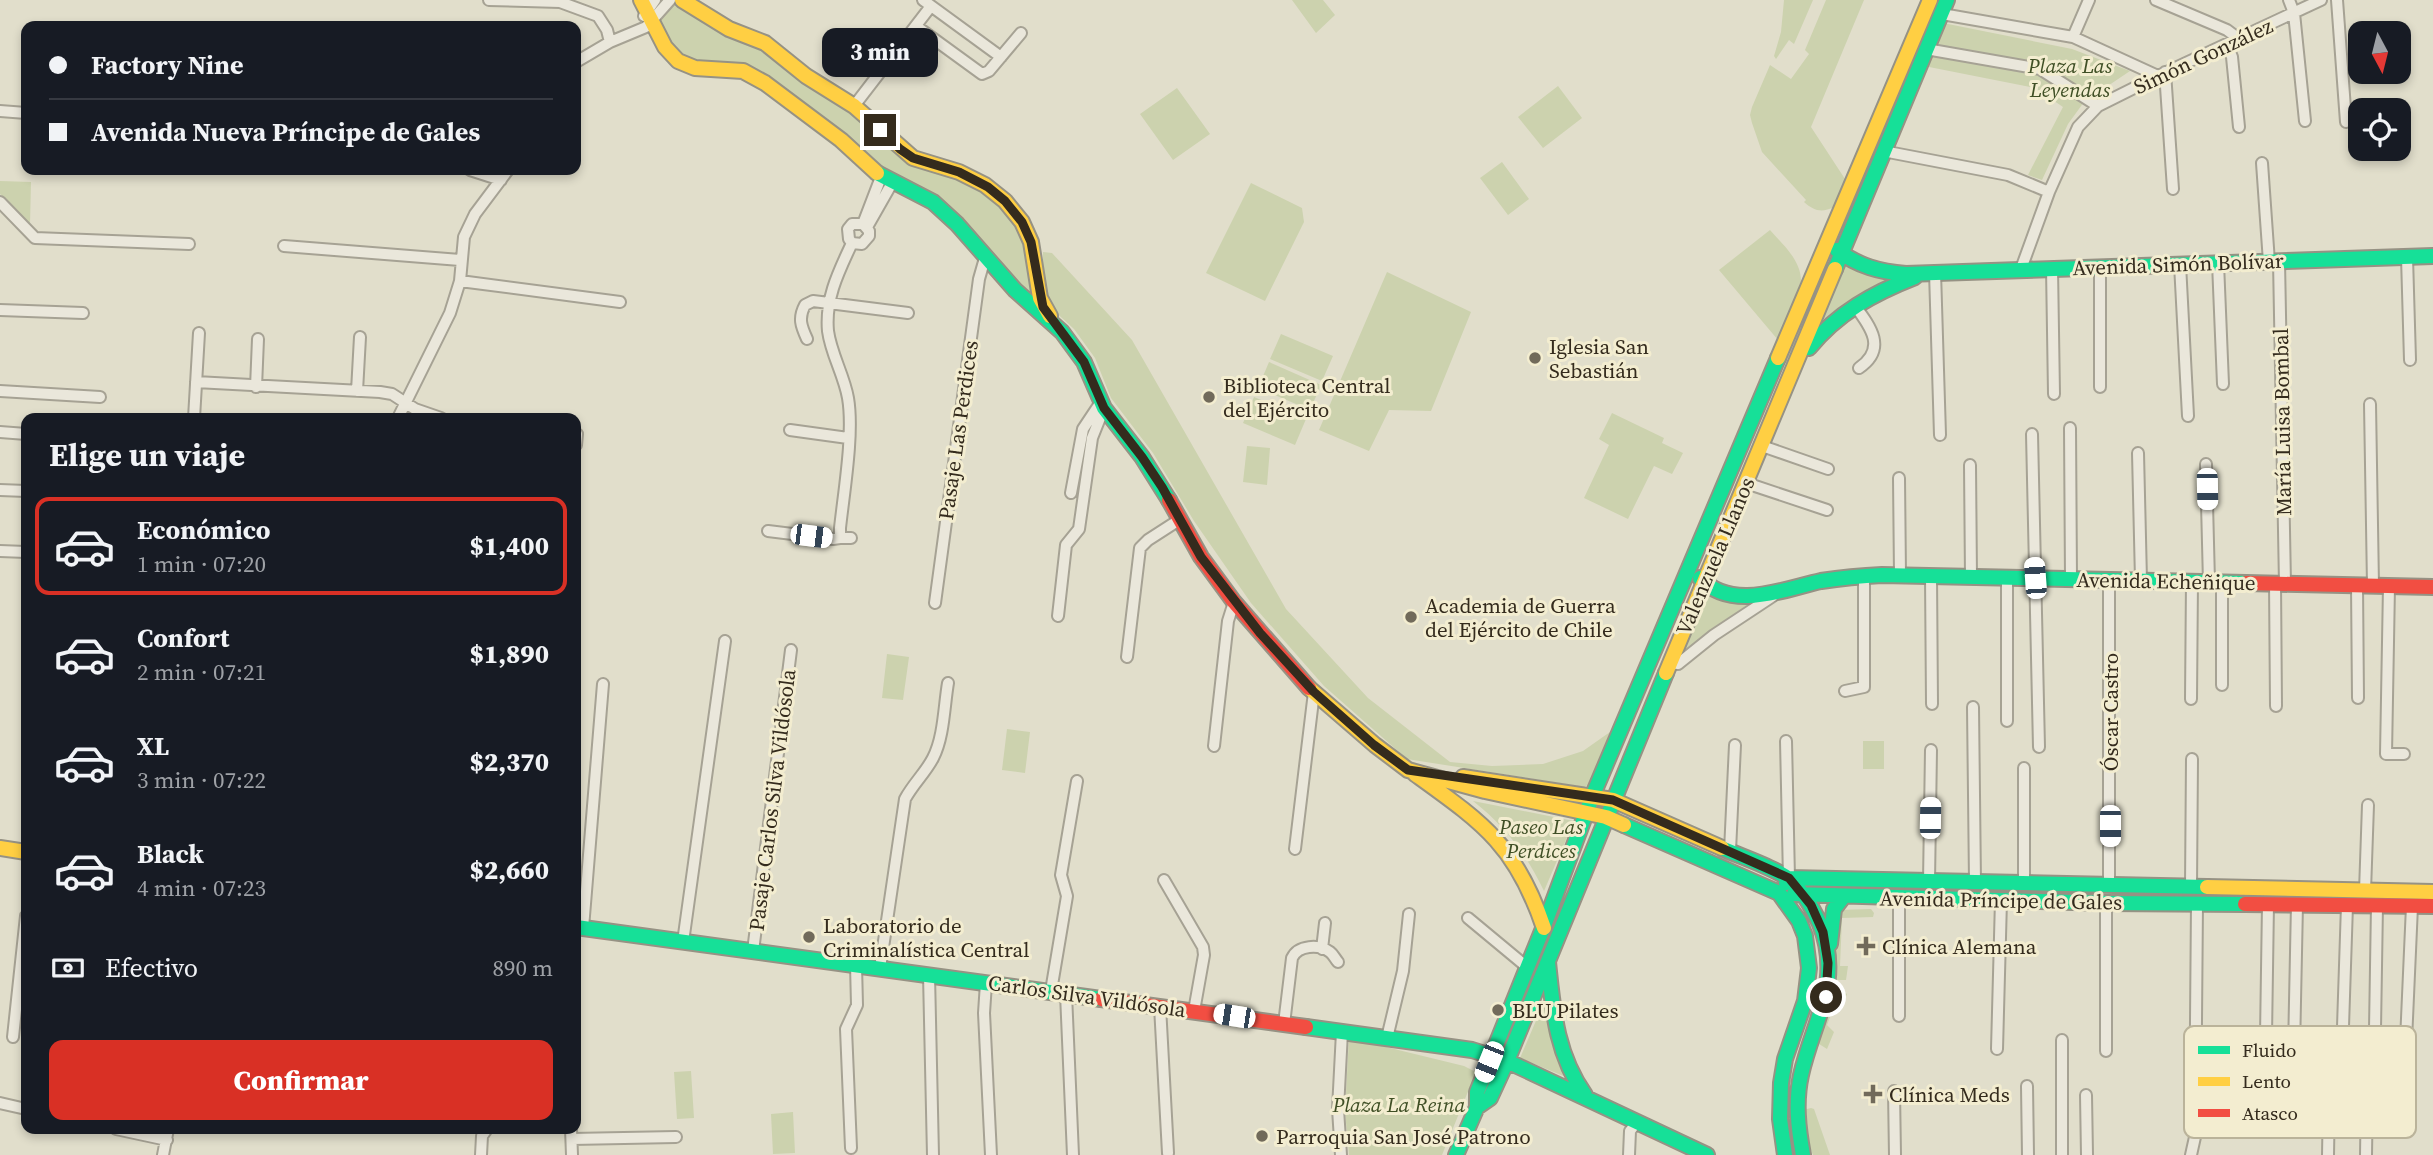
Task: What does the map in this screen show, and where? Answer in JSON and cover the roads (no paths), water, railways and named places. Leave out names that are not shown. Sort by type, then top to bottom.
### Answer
[{"type":"main road","points":[[682,0],[729,29],[765,43],[806,76],[854,106],[913,158],[959,172],[985,185],[1005,201],[1022,222],[1031,242],[1043,307],[1084,362],[1103,405],[1162,487],[1201,557],[1234,602],[1314,692],[1374,745],[1478,819],[1505,847],[1521,871],[1544,926]]},
{"type":"main road","name":"Valenzuela Llanos","points":[[1456,1155],[1478,1107],[1477,1092],[1544,926],[1591,797],[1930,0]]},
{"type":"main road","name":"Valenzuela Llanos","points":[[1478,1107],[1490,1098],[1507,1061],[1613,800],[1945,7]]},
{"type":"main road","points":[[649,8],[665,47],[678,61],[695,68],[743,71],[765,83],[841,140],[887,180],[933,202],[957,224],[1014,290],[1062,332]]},
{"type":"main road","name":"Avenida Simón Bolívar","points":[[1828,242],[1842,254],[1872,269],[1889,273],[2433,256]]},
{"type":"main road","name":"Avenida Simón Bolívar","points":[[1789,380],[1815,338],[1855,306],[1894,285],[1929,273]]},
{"type":"main road","points":[[1014,290],[1033,290],[1037,283]]},
{"type":"main road","name":"Avenida Echeñique","points":[[1690,567],[1704,583],[1734,595],[1754,598],[1819,582],[1864,576],[1900,575],[2433,587]]},
{"type":"main road","name":"Avenida Príncipe de Gales","points":[[1408,770],[1613,800],[1789,878],[2433,892]]},
{"type":"main road","name":"Avenida Príncipe de Gales","points":[[1408,770],[1485,791],[1606,817],[1779,893],[2001,901],[2433,906]]},
{"type":"main road","points":[[0,848],[21,851]]},
{"type":"main road","points":[[1785,1155],[1780,1128],[1780,1088],[1785,1058],[1806,999],[1810,962],[1802,924],[1779,893],[1789,878],[1804,894],[1820,921],[1828,963]]},
{"type":"main road","points":[[1803,1155],[1797,1120],[1798,1093],[1806,1054],[1826,997],[1832,918],[1837,904],[1844,896]]},
{"type":"main road","name":"Carlos Silva Vildósola","points":[[1544,926],[1559,1048],[1568,1073],[1588,1098]]},
{"type":"main road","name":"Carlos Silva Vildósola","points":[[581,928],[1472,1050],[1507,1061],[1706,1155]]},
{"type":"street","points":[[489,0],[560,2],[598,16],[607,30],[610,42]]},
{"type":"street","points":[[581,59],[610,42],[638,32],[649,8],[670,0]]},
{"type":"street","points":[[2073,37],[2089,0]]},
{"type":"street","points":[[2156,0],[2227,30],[2239,39]]},
{"type":"street","points":[[2289,0],[2294,13],[2305,121]]},
{"type":"street","name":"Simón González","points":[[2021,269],[2049,192],[2078,127],[2098,106],[2321,0]]},
{"type":"street","points":[[2337,0],[2346,122]]},
{"type":"street","points":[[854,106],[916,26],[927,3],[1001,57]]},
{"type":"street","points":[[1945,7],[2073,37],[2161,74],[2173,189]]},
{"type":"street","points":[[916,26],[978,73],[989,71],[1021,33]]},
{"type":"street","points":[[2227,45],[2232,57],[2239,127]]},
{"type":"street","points":[[1926,49],[2040,69],[2098,106]]},
{"type":"street","points":[[0,111],[21,113]]},
{"type":"street","points":[[1883,151],[2008,175],[2049,192]]},
{"type":"street","name":"María Luisa Bombal","points":[[2262,163],[2274,261],[2280,583],[2276,706]]},
{"type":"street","points":[[400,413],[450,313],[460,281],[464,237],[475,214],[505,175]]},
{"type":"street","points":[[768,531],[833,539],[846,538],[848,398],[828,331],[829,302],[834,283],[852,243],[848,229],[852,224],[865,225],[887,180]]},
{"type":"street","points":[[0,202],[35,238],[189,244]]},
{"type":"street","points":[[284,246],[460,260]]},
{"type":"street","points":[[2407,257],[2410,360]]},
{"type":"street","name":"Pasaje Las Perdices","points":[[935,603],[979,279],[985,258]]},
{"type":"street","points":[[2218,263],[2223,384]]},
{"type":"street","points":[[2180,264],[2188,416]]},
{"type":"street","points":[[2100,267],[2101,387]]},
{"type":"street","points":[[2052,268],[2054,394]]},
{"type":"street","points":[[1929,273],[1940,435]]},
{"type":"street","points":[[460,281],[620,302]]},
{"type":"street","points":[[807,339],[801,326],[801,313],[805,304],[829,302],[908,313]]},
{"type":"street","points":[[1855,306],[1871,328],[1874,341],[1870,357],[1858,369]]},
{"type":"street","points":[[0,310],[83,313]]},
{"type":"street","points":[[194,413],[199,333]]},
{"type":"street","points":[[356,391],[360,337]]},
{"type":"street","points":[[257,387],[258,339]]},
{"type":"street","points":[[196,382],[387,393],[427,413]]},
{"type":"street","points":[[0,391],[100,397]]},
{"type":"street","points":[[2370,404],[2373,586]]},
{"type":"street","points":[[1071,493],[1083,429],[1103,405]]},
{"type":"street","points":[[1058,616],[1066,545],[1079,529],[1092,439],[1103,405]]},
{"type":"street","points":[[2070,428],[2071,579]]},
{"type":"street","points":[[790,430],[848,438]]},
{"type":"street","points":[[0,432],[21,434]]},
{"type":"street","points":[[2032,434],[2039,747]]},
{"type":"street","points":[[1762,446],[1828,469]]},
{"type":"street","points":[[2138,453],[2141,580]]},
{"type":"street","points":[[2206,464],[2222,685]]},
{"type":"street","points":[[1970,465],[1971,577]]},
{"type":"street","points":[[1899,478],[1900,575]]},
{"type":"street","points":[[1746,483],[1827,510]]},
{"type":"street","points":[[0,490],[21,491]]},
{"type":"street","points":[[1127,657],[1140,548],[1179,520]]},
{"type":"street","points":[[0,551],[21,552]]},
{"type":"street","points":[[1845,691],[1864,687],[1864,576]]},
{"type":"street","points":[[1931,576],[1932,704]]},
{"type":"street","points":[[2007,578],[2007,721]]},
{"type":"street","name":"Óscar Castro","points":[[2109,580],[2109,886]]},
{"type":"street","points":[[2191,699],[2192,582]]},
{"type":"street","points":[[2357,585],[2358,698]]},
{"type":"street","points":[[2389,586],[2386,754],[2404,754]]},
{"type":"street","name":"Avenida Echeñique","points":[[1671,663],[1678,664],[1714,635],[1775,594]]},
{"type":"street","points":[[1214,746],[1228,621],[1234,602]]},
{"type":"street","points":[[682,942],[725,641]]},
{"type":"street","name":"Pasaje Carlos Silva Vildósola","points":[[753,951],[791,650]]},
{"type":"street","points":[[880,968],[905,799],[933,759],[948,682]]},
{"type":"street","points":[[581,917],[603,684]]},
{"type":"street","points":[[1295,849],[1314,692]]},
{"type":"street","points":[[1973,707],[1975,882]]},
{"type":"street","points":[[1786,741],[1789,878]]},
{"type":"street","points":[[1730,851],[1735,745]]},
{"type":"street","points":[[1928,881],[1931,751]]},
{"type":"street","points":[[2192,759],[2192,887]]},
{"type":"street","points":[[2024,768],[2024,884]]},
{"type":"street","points":[[1051,991],[1067,896],[1061,875],[1077,781]]},
{"type":"street","points":[[2365,891],[2368,805]]},
{"type":"street","points":[[1164,880],[1203,947],[1204,955],[1194,1011]]},
{"type":"street","points":[[1899,898],[1899,1016]]},
{"type":"street","points":[[1997,1049],[2001,901]]},
{"type":"street","points":[[2106,903],[2106,1051]]},
{"type":"street","points":[[2196,1026],[2197,903]]},
{"type":"street","points":[[2266,1026],[2268,904]]},
{"type":"street","points":[[2294,1026],[2297,904]]},
{"type":"street","points":[[2343,1026],[2347,905]]},
{"type":"street","points":[[2375,1026],[2377,905]]},
{"type":"street","points":[[2407,1026],[2412,905]]},
{"type":"street","points":[[1387,1038],[1403,971],[1409,914]]},
{"type":"street","points":[[1468,918],[1527,967]]},
{"type":"street","points":[[1322,949],[1325,923]]},
{"type":"street","points":[[1284,1024],[1294,954],[1302,948],[1322,949],[1330,952],[1338,962]]},
{"type":"street","points":[[13,1037],[21,963]]},
{"type":"street","points":[[851,1149],[846,1029],[857,1005],[856,965]]},
{"type":"street","points":[[929,975],[933,1155]]},
{"type":"street","points":[[986,983],[984,1013],[990,1155]]},
{"type":"street","points":[[1066,994],[1073,1155]]},
{"type":"street","points":[[1160,1006],[1168,1153]]},
{"type":"street","points":[[1341,1155],[1338,1109],[1342,1032]]},
{"type":"street","points":[[2062,1040],[2062,1155]]},
{"type":"street","points":[[2027,1086],[2028,1155]]},
{"type":"street","points":[[1894,1091],[1895,1155]]},
{"type":"street","points":[[2086,1095],[2087,1155]]},
{"type":"street","points":[[0,1103],[21,1108]]},
{"type":"street","points":[[1629,1155],[1630,1131],[1638,1121]]},
{"type":"street","points":[[481,1155],[483,1134]]},
{"type":"street","points":[[572,1155],[571,1134],[676,1137]]},
{"type":"street","points":[[163,1155],[167,1135]]},
{"type":"place","name":"Iglesia San Sebastián","points":[[1535,358]]},
{"type":"place","name":"Biblioteca Central del Ejército","points":[[1209,397]]},
{"type":"place","name":"Academia de Guerra del Ejército de Chile","points":[[1411,617]]},
{"type":"place","name":"Laboratorio de Criminalística Central","points":[[809,937]]},
{"type":"place","name":"Clínica Alemana","points":[[1866,946]]},
{"type":"place","name":"BLU Pilates","points":[[1498,1010]]},
{"type":"place","name":"Clínica Meds","points":[[1873,1094]]},
{"type":"place","name":"Parroquia San José Patrono","points":[[1262,1136]]},
{"type":"park label","name":"Plaza Las Leyendas","points":[[2070,77]]},
{"type":"park label","name":"Paseo Las Perdices","points":[[1541,838]]},
{"type":"park label","name":"Plaza La Reina","points":[[1399,1104]]}]
